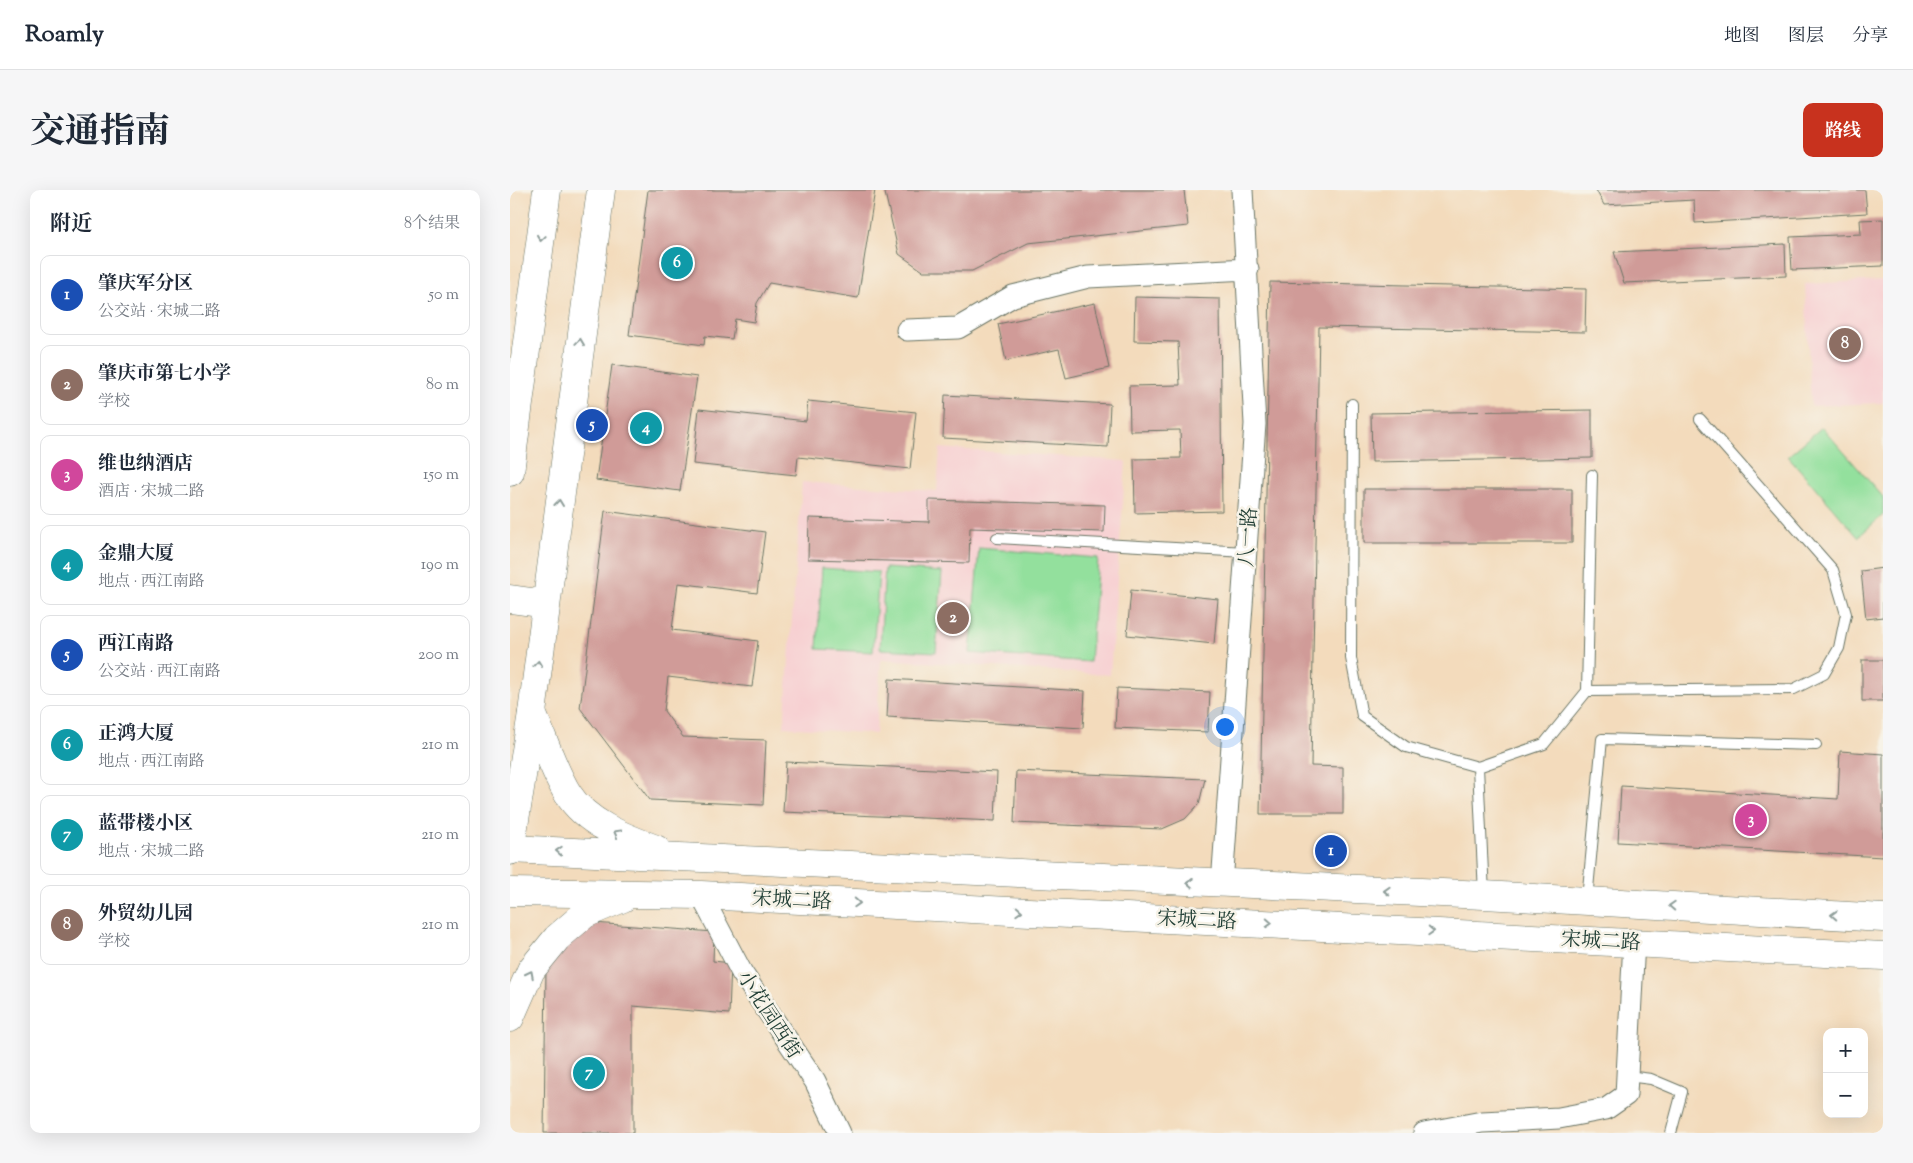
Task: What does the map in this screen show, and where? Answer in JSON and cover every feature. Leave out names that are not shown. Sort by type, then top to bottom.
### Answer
[{"type":"main road","points":[[510,472],[548,190]]},
{"type":"main road","points":[[510,850],[532,713],[600,190]]},
{"type":"main road","points":[[510,599],[546,604]]},
{"type":"main road","points":[[532,713],[568,795],[590,818],[622,836],[678,858]]},
{"type":"main road","name":"宋城二路","points":[[510,850],[1484,895],[1883,918]]},
{"type":"main road","name":"宋城二路","points":[[510,892],[701,895],[1634,941],[1883,956]]},
{"type":"main road","points":[[510,1018],[531,970],[557,938],[585,914],[633,894]]},
{"type":"main road","points":[[1482,934],[1484,895]]},
{"type":"street","name":"八一路","points":[[1222,884],[1255,424],[1248,269],[1242,190]]},
{"type":"street","points":[[907,330],[958,328],[1013,296],[1088,277],[1248,269]]},
{"type":"street","name":"小花园西街","points":[[701,895],[742,973],[815,1081],[840,1133]]},
{"type":"street","points":[[1424,1133],[1482,1122],[1559,1118],[1606,1109],[1626,1095],[1634,941]]},
{"type":"lane","points":[[1352,404],[1351,658],[1362,716],[1406,747],[1478,767],[1544,744],[1586,691],[1592,475]]},
{"type":"lane","points":[[1586,691],[1794,689],[1824,674],[1839,648],[1846,614],[1833,570],[1700,419]]},
{"type":"lane","points":[[997,538],[1246,552]]},
{"type":"lane","points":[[1587,901],[1602,739],[1816,745]]},
{"type":"lane","points":[[1478,767],[1484,895]]},
{"type":"lane","points":[[1627,1076],[1651,1079],[1682,1092],[1671,1133]]},
{"type":"shaded area","points":[[1883,280],[1883,403],[1811,406],[1805,284]]},
{"type":"shaded area","points":[[940,448],[1126,461],[1110,675],[881,659],[876,734],[784,727],[802,482],[937,491]]},
{"type":"green space","points":[[1822,427],[1883,497],[1883,515],[1858,537],[1788,456]]},
{"type":"green space","points":[[979,548],[1098,558],[1090,662],[970,653]]},
{"type":"green space","points":[[822,568],[879,572],[873,652],[817,649]]},
{"type":"green space","points":[[885,568],[942,572],[936,652],[880,649]]},
{"type":"building","points":[[648,190],[875,190],[858,298],[769,283],[757,303],[754,322],[735,319],[732,339],[705,336],[704,345],[629,335]]},
{"type":"building","points":[[887,190],[1184,190],[1188,226],[1028,243],[972,271],[923,271],[899,254],[885,193]]},
{"type":"building","points":[[1596,190],[1865,190],[1867,213],[1695,223],[1694,200],[1604,205]]},
{"type":"building","points":[[1883,219],[1883,266],[1792,270],[1790,237],[1861,234],[1860,220]]},
{"type":"building","points":[[1785,244],[1786,276],[1624,283],[1614,252]]},
{"type":"building","points":[[1270,282],[1586,289],[1585,332],[1319,327],[1311,766],[1343,767],[1343,814],[1260,814]]},
{"type":"building","points":[[1135,297],[1220,299],[1222,511],[1135,513],[1134,459],[1181,458],[1180,430],[1130,431],[1129,386],[1180,385],[1178,342],[1134,341]]},
{"type":"building","points":[[1095,303],[1109,368],[1066,378],[1059,349],[1006,361],[998,324]]},
{"type":"building","points":[[612,365],[697,377],[680,491],[596,480]]},
{"type":"building","points":[[945,395],[1110,404],[1108,447],[943,438]]},
{"type":"building","points":[[808,401],[916,412],[910,469],[798,457],[796,475],[693,464],[699,409],[806,421]]},
{"type":"building","points":[[1592,410],[1592,458],[1372,462],[1371,413]]},
{"type":"building","points":[[1364,489],[1572,489],[1572,543],[1364,543]]},
{"type":"building","points":[[929,500],[1105,505],[1104,532],[970,528],[969,563],[808,559],[809,518],[929,522]]},
{"type":"building","points":[[605,511],[765,532],[757,593],[678,583],[672,630],[758,641],[752,687],[668,677],[664,711],[683,737],[766,740],[763,805],[650,800],[580,708]]},
{"type":"building","points":[[1883,568],[1883,617],[1866,619],[1861,571]]},
{"type":"building","points":[[1131,590],[1218,599],[1214,644],[1127,635]]},
{"type":"building","points":[[1862,660],[1883,660],[1883,701],[1862,701]]},
{"type":"building","points":[[889,679],[1085,691],[1083,728],[887,717]]},
{"type":"building","points":[[1117,688],[1210,692],[1208,732],[1115,728]]},
{"type":"building","points":[[1840,751],[1883,754],[1883,857],[1618,842],[1621,786],[1838,799]]},
{"type":"building","points":[[786,762],[997,772],[995,821],[783,812]]},
{"type":"building","points":[[1016,771],[1205,779],[1199,804],[1185,819],[1162,829],[1014,823]]},
{"type":"building","points":[[593,923],[714,932],[713,961],[731,963],[729,1014],[633,1006],[633,1133],[544,1133],[546,969],[565,939]]},
{"type":"place","name":"正鸿大厦","points":[[677,263]]},
{"type":"place","name":"外贸幼儿园","points":[[1845,344]]},
{"type":"place","name":"西江南路","points":[[592,425]]},
{"type":"place","name":"金鼎大厦","points":[[646,428]]},
{"type":"place","name":"肇庆市第七小学","points":[[953,618]]},
{"type":"place","name":"维也纳酒店","points":[[1751,820]]},
{"type":"place","name":"肇庆军分区","points":[[1331,851]]},
{"type":"place","name":"蓝带楼小区","points":[[589,1073]]}]
